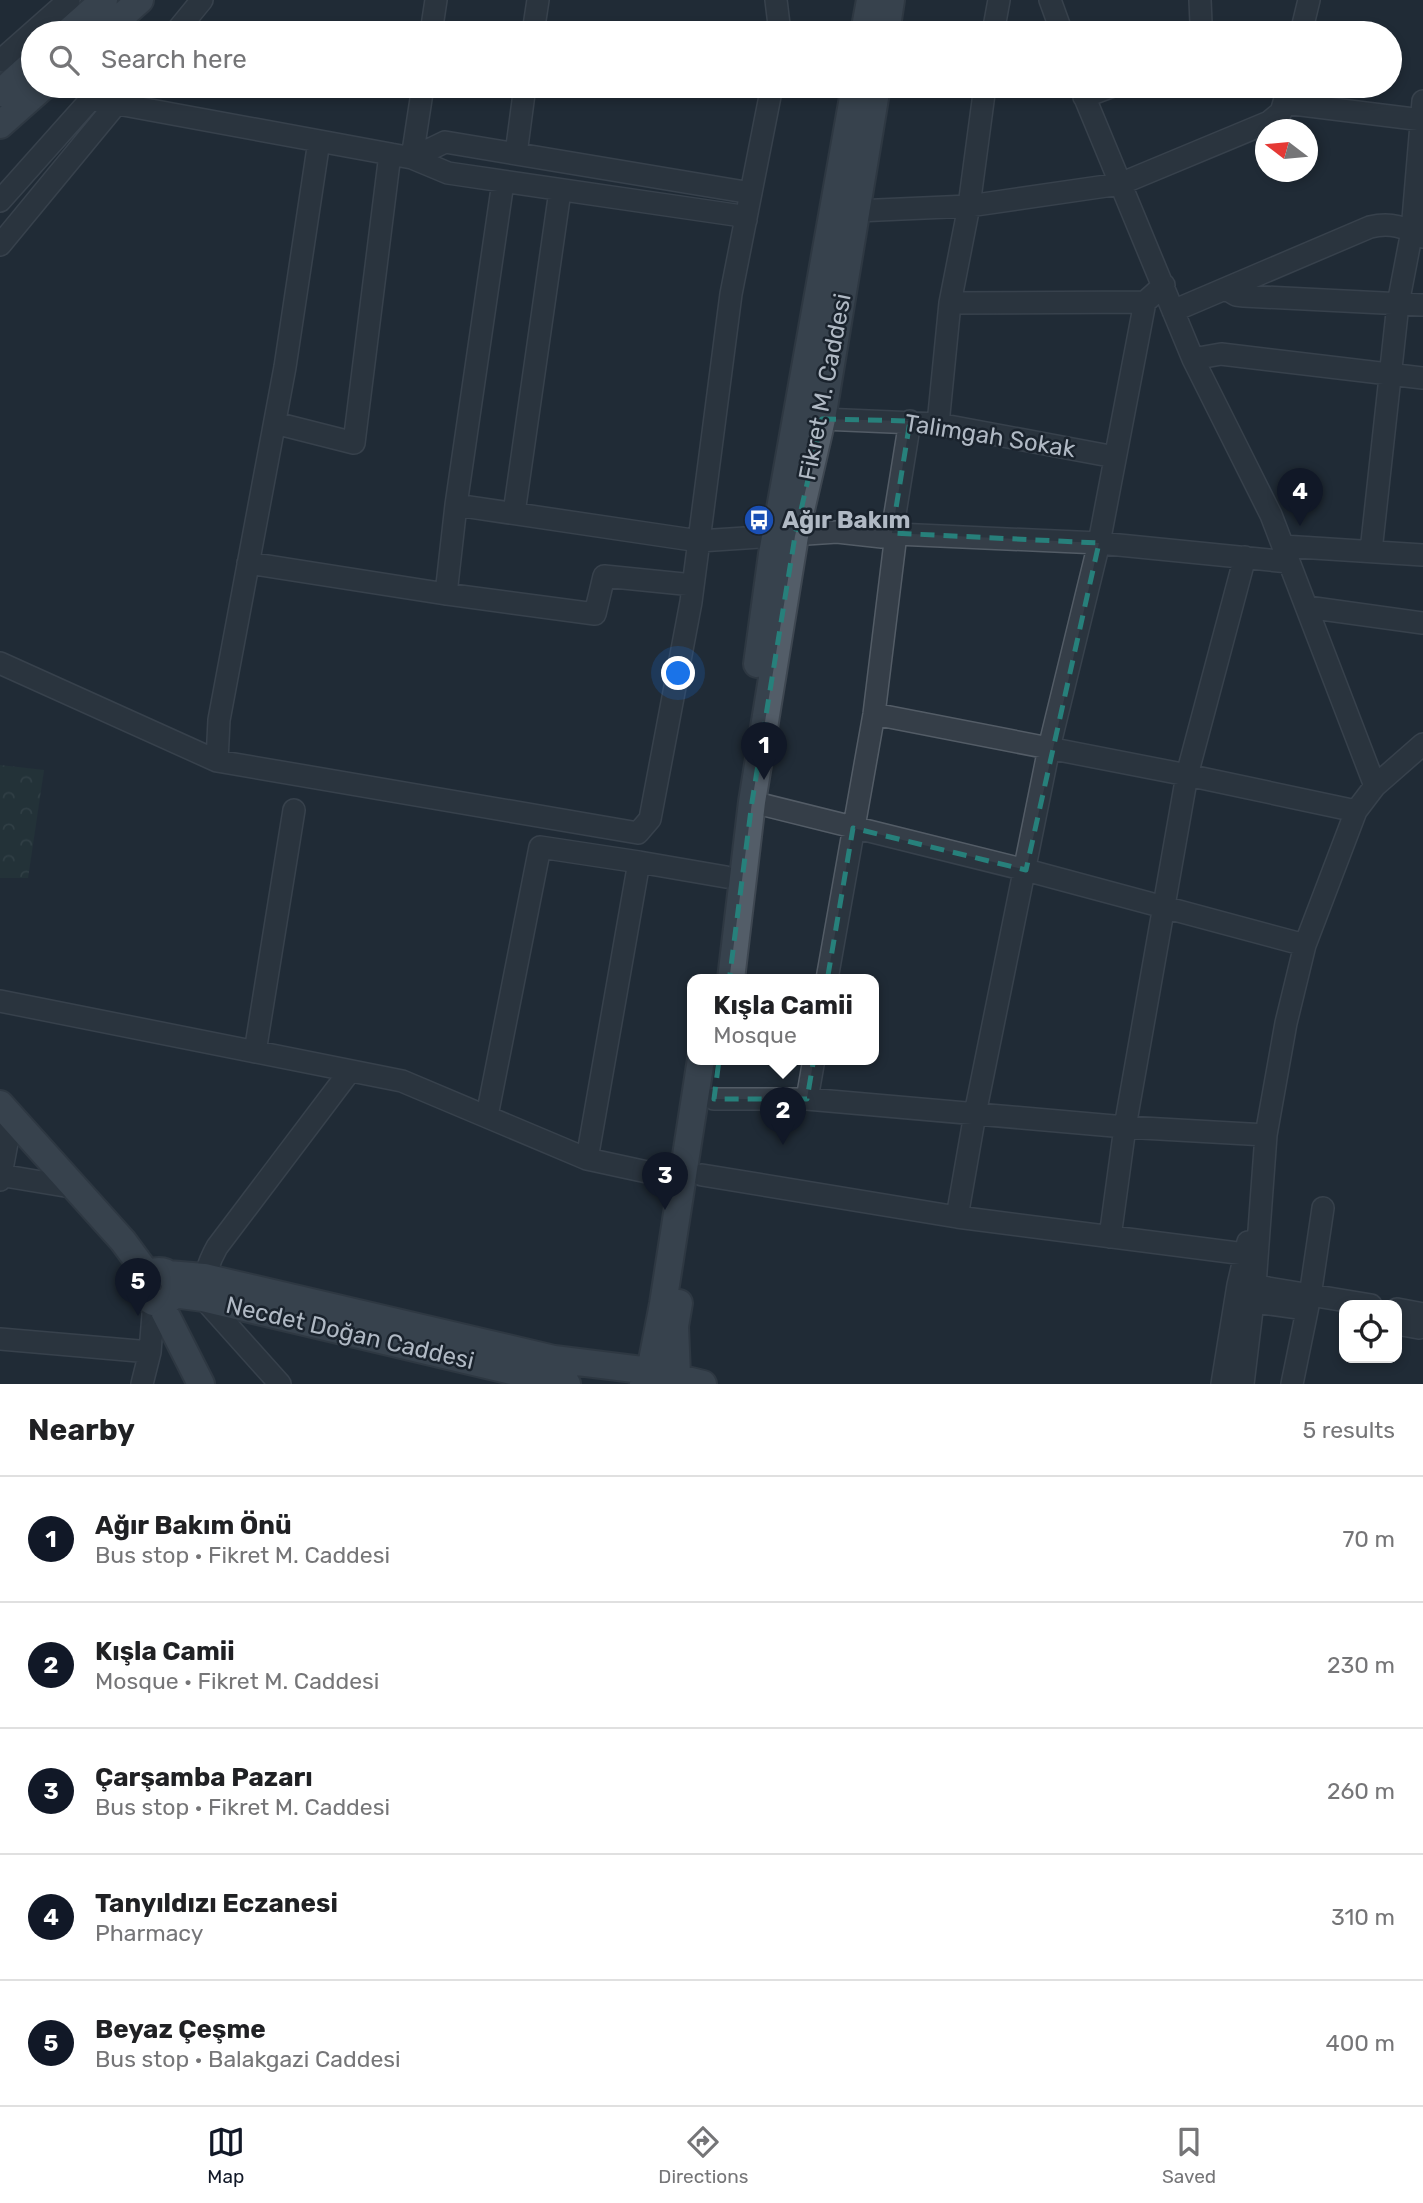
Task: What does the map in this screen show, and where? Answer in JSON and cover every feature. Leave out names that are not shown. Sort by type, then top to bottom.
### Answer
[{"type":"main road","points":[[80,21],[104,0]]},
{"type":"main road","points":[[116,21],[140,0]]},
{"type":"main road","points":[[866,21],[870,0]]},
{"type":"main road","points":[[888,21],[891,0]]},
{"type":"main road","points":[[0,93],[21,74]]},
{"type":"main road","points":[[0,125],[30,98]]},
{"type":"main road","points":[[714,974],[726,877],[785,536],[853,98]]},
{"type":"main road","name":"Fikret M. Caddesi","points":[[732,974],[785,536],[821,419],[875,98]]},
{"type":"main road","points":[[676,1380],[675,1326],[693,1178],[701,1065]]},
{"type":"main road","points":[[646,1377],[714,1099],[719,1065]]},
{"type":"main road","points":[[6,1110],[123,1241],[161,1290],[201,1384]]},
{"type":"main road","points":[[204,1288],[646,1377],[704,1384]]},
{"type":"main road","name":"Necdet Doğan Caddesi","points":[[161,1290],[204,1288],[567,1384]]},
{"type":"street","points":[[45,21],[69,0]]},
{"type":"street","points":[[185,21],[202,0]]},
{"type":"street","points":[[433,21],[436,0]]},
{"type":"street","points":[[535,21],[538,0]]},
{"type":"street","points":[[776,0],[779,21]]},
{"type":"street","points":[[995,21],[999,0]]},
{"type":"street","points":[[1050,0],[1058,21]]},
{"type":"street","points":[[1200,0],[1200,21]]},
{"type":"street","points":[[1304,21],[1309,0]]},
{"type":"street","points":[[0,61],[21,42]]},
{"type":"street","points":[[0,245],[121,98]]},
{"type":"street","points":[[412,158],[421,98]]},
{"type":"street","points":[[516,154],[524,98]]},
{"type":"street","points":[[0,663],[217,761],[638,833],[650,819],[693,585],[731,294],[770,98]]},
{"type":"street","points":[[938,424],[950,303],[969,206],[983,98]]},
{"type":"street","points":[[1085,98],[1193,359],[1271,515],[1375,786]]},
{"type":"street","points":[[856,211],[969,206],[1119,184],[1269,122],[1281,112],[1286,98]]},
{"type":"street","points":[[1315,98],[1422,113],[1417,234],[1398,304],[1371,551]]},
{"type":"street","points":[[0,201],[91,99],[412,158],[448,173],[735,215],[746,220]]},
{"type":"street","points":[[217,761],[219,720],[275,423],[319,141]]},
{"type":"street","points":[[412,158],[445,142],[751,193]]},
{"type":"street","points":[[275,423],[354,443],[390,154]]},
{"type":"street","points":[[446,594],[456,505],[503,182]]},
{"type":"street","points":[[514,513],[560,191]]},
{"type":"street","points":[[1173,311],[1370,227],[1391,224],[1417,234]]},
{"type":"street","points":[[957,1217],[975,1114],[1049,748],[1099,543],[1145,302],[1164,285]]},
{"type":"street","points":[[1226,289],[1244,296],[1423,305]]},
{"type":"street","points":[[950,303],[1145,302]]},
{"type":"street","points":[[1193,359],[1221,355],[1423,378]]},
{"type":"street","name":"Talimgah Sokak","points":[[821,419],[938,424],[1115,457]]},
{"type":"street","points":[[828,974],[874,714],[896,534],[894,520],[911,421]]},
{"type":"street","points":[[456,505],[699,541],[837,532],[882,537],[896,534],[1099,543],[1245,557],[1371,551],[1423,555]]},
{"type":"street","points":[[1110,1237],[1125,1127],[1187,775],[1245,557]]},
{"type":"street","points":[[248,563],[595,614],[604,576],[693,585]]},
{"type":"street","points":[[1307,607],[1423,623]]},
{"type":"street","points":[[874,714],[1356,811]]},
{"type":"street","points":[[1222,1384],[1246,1292],[1262,1189],[1266,1135],[1286,1023],[1305,945],[1356,811],[1375,786],[1423,744]]},
{"type":"street","points":[[752,802],[1026,870],[1305,945]]},
{"type":"street","points":[[255,1052],[293,810]]},
{"type":"street","points":[[487,1116],[540,847],[726,877]]},
{"type":"street","points":[[587,1158],[639,862]]},
{"type":"street","points":[[0,1001],[402,1081],[587,1158],[693,1178],[957,1217],[1245,1254]]},
{"type":"street","points":[[807,1099],[813,1065]]},
{"type":"street","points":[[280,1384],[204,1288],[208,1264],[217,1248],[350,1071]]},
{"type":"street","points":[[714,1099],[807,1099],[1125,1127],[1266,1135]]},
{"type":"street","points":[[6,1110],[0,1177],[77,1188]]},
{"type":"street","points":[[1243,1384],[1245,1254],[1262,1189]]},
{"type":"street","points":[[1292,1384],[1323,1208]]},
{"type":"street","points":[[142,1384],[161,1290]]},
{"type":"street","points":[[1246,1292],[1308,1302],[1339,1303]]},
{"type":"street","points":[[1308,1302],[1339,1313]]},
{"type":"street","points":[[1402,1310],[1423,1314]]},
{"type":"street","points":[[1402,1325],[1419,1328],[1423,1325]]},
{"type":"street","points":[[0,1339],[150,1352]]},
{"type":"highlighted area","points":[[822,419],[910,421],[892,533],[1099,543],[1026,870],[853,828],[807,1099],[714,1099],[752,802],[795,536]]},
{"type":"green space","points":[[0,765],[44,770],[28,878],[0,878]]},
{"type":"place","name":"Ağır Bakım","points":[[759,520]]},
{"type":"place","name":"Tanyıldızı Eczanesi","points":[[1300,526]]},
{"type":"place","name":"Ağır Bakım Önü","points":[[764,780]]},
{"type":"place","name":"Kışla Camii","points":[[783,1145]]},
{"type":"place","name":"Çarşamba Pazarı","points":[[665,1210]]},
{"type":"place","name":"Beyaz Çeşme","points":[[138,1316]]}]
